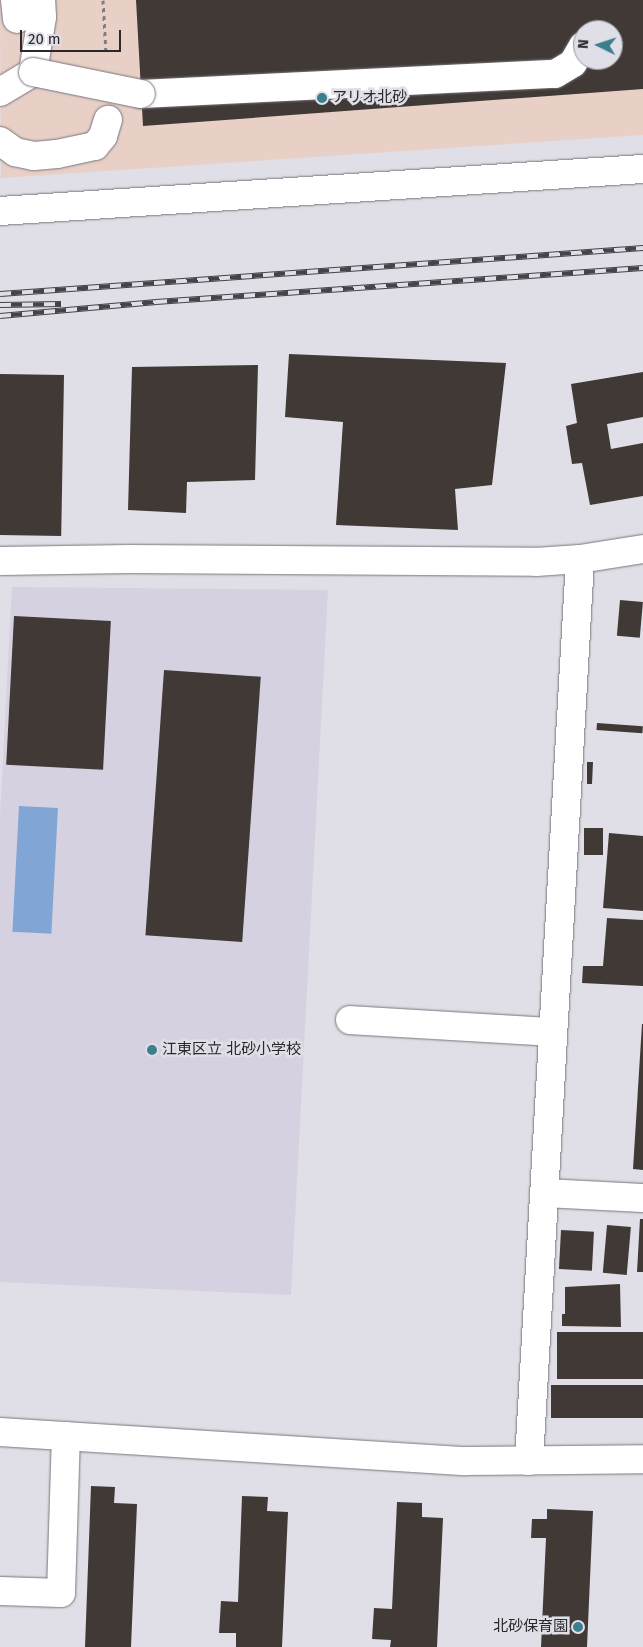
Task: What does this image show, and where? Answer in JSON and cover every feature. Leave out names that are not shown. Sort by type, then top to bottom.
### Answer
[{"type":"street","points":[[0,92],[33,72],[42,17],[41,0]]},
{"type":"street","points":[[0,68],[33,72],[141,94],[555,74],[573,63]]},
{"type":"street","points":[[0,141],[15,152],[34,156],[57,154],[95,146],[103,136],[108,120]]},
{"type":"street","points":[[0,212],[643,169]]},
{"type":"street","points":[[0,561],[130,559],[536,562],[580,559],[643,549]]},
{"type":"street","points":[[529,1461],[580,559]]},
{"type":"street","points":[[350,1020],[553,1032]]},
{"type":"street","points":[[544,1193],[643,1198]]},
{"type":"street","points":[[0,1432],[466,1461],[643,1459]]},
{"type":"street","points":[[0,1591],[62,1593],[66,1436]]},
{"type":"shaded area","name":"アリオ北砂","points":[[0,0],[643,0],[643,135],[1,178]]},
{"type":"shaded area","name":"江東区立 北砂小学校","points":[[12,587],[328,590],[291,1295],[0,1282],[0,817]]},
{"type":"water","points":[[19,806],[58,808],[51,934],[12,932]]},
{"type":"building","points":[[136,0],[643,0],[643,89],[143,126]]},
{"type":"building","points":[[289,354],[506,363],[492,485],[455,489],[458,530],[336,525],[343,422],[285,417]]},
{"type":"building","points":[[258,365],[255,480],[187,482],[186,513],[128,510],[132,367]]},
{"type":"building","points":[[643,372],[643,417],[607,424],[611,449],[643,443],[643,496],[590,505],[582,463],[572,464],[566,426],[577,423],[571,384]]},
{"type":"building","points":[[0,374],[64,375],[61,536],[0,535]]},
{"type":"building","points":[[620,600],[643,602],[640,638],[617,636]]},
{"type":"building","points":[[14,616],[111,621],[103,770],[6,765]]},
{"type":"building","points":[[164,670],[261,677],[242,942],[145,935]]},
{"type":"building","points":[[597,723],[643,726],[642,733],[597,730]]},
{"type":"building","points":[[587,762],[593,762],[592,784],[587,784]]},
{"type":"building","points":[[584,828],[603,828],[603,855],[584,855]]},
{"type":"building","points":[[609,833],[643,836],[643,911],[603,908]]},
{"type":"building","points":[[607,918],[643,920],[643,986],[582,983],[583,966],[603,966]]},
{"type":"building","points":[[643,1024],[643,1170],[633,1169]]},
{"type":"building","points":[[640,1219],[643,1219],[643,1272],[637,1272]]},
{"type":"building","points":[[607,1225],[631,1227],[627,1275],[603,1273]]},
{"type":"building","points":[[561,1230],[594,1232],[592,1271],[559,1269]]},
{"type":"building","points":[[620,1284],[621,1327],[562,1326],[562,1314],[565,1314],[565,1287]]},
{"type":"building","points":[[557,1332],[643,1332],[643,1379],[557,1379]]},
{"type":"building","points":[[551,1385],[643,1385],[643,1418],[551,1418]]},
{"type":"building","points":[[91,1486],[115,1487],[114,1503],[137,1504],[131,1647],[85,1647]]},
{"type":"building","points":[[242,1496],[268,1497],[267,1511],[288,1512],[282,1647],[236,1647],[236,1633],[219,1633],[221,1601],[238,1602]]},
{"type":"building","points":[[397,1502],[422,1503],[422,1517],[443,1518],[437,1647],[390,1647],[391,1640],[372,1639],[374,1608],[392,1609]]},
{"type":"building","points":[[547,1509],[593,1511],[587,1647],[541,1647],[546,1538],[531,1538],[532,1519],[547,1519]]},
{"type":"railway","points":[[0,294],[643,248]]},
{"type":"railway","points":[[0,316],[156,302],[643,268]]},
{"type":"railway","points":[[0,305],[61,304]]},
{"type":"place","name":"アリオ北砂","points":[[322,98]]},
{"type":"place","name":"江東区立 北砂小学校","points":[[152,1050]]},
{"type":"place","name":"北砂保育園","points":[[578,1627]]}]
